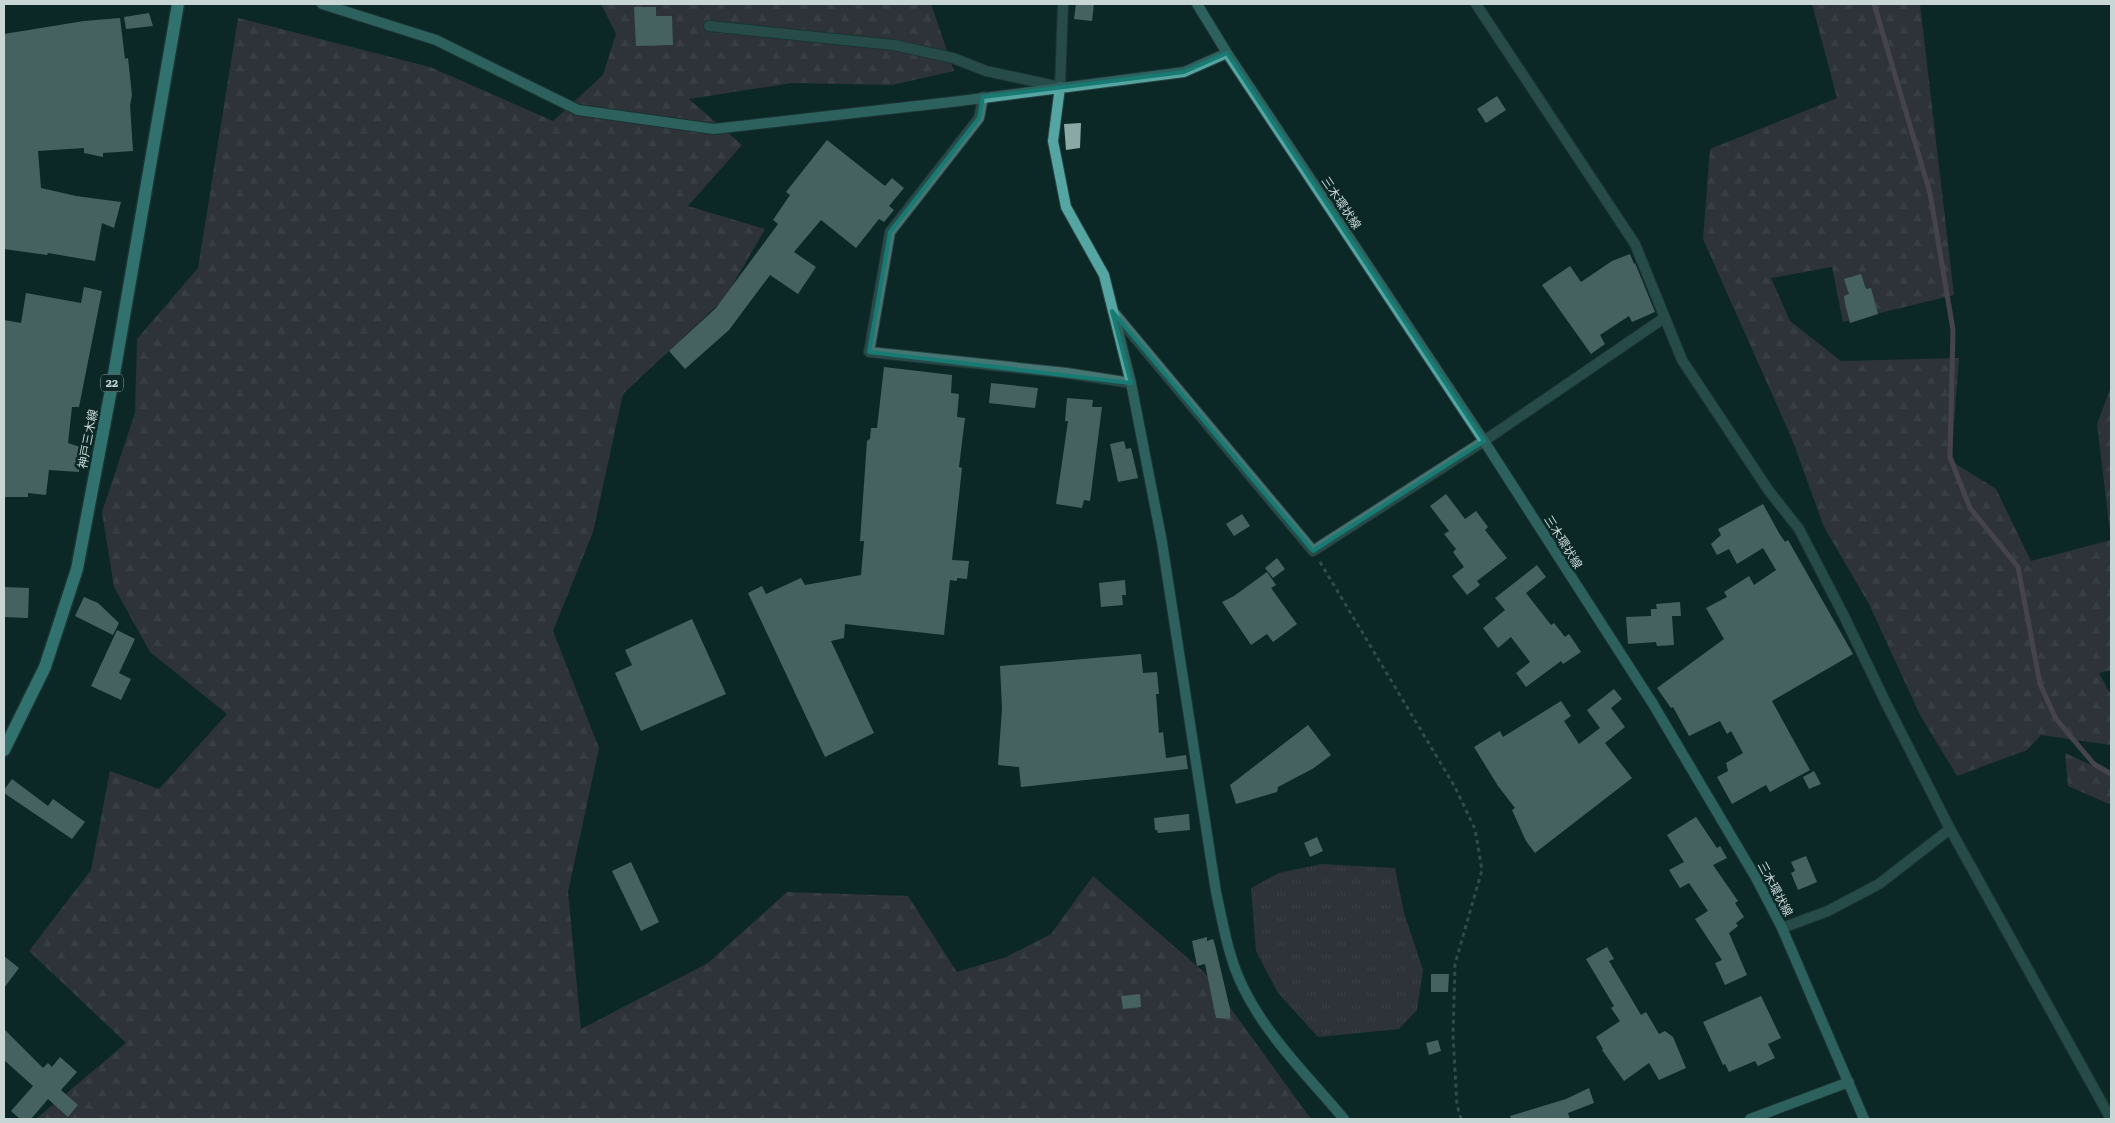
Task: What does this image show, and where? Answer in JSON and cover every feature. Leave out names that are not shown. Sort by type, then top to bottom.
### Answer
[{"type":"main road","name":"神戸三木線","points":[[4,750],[45,667],[77,569],[114,374],[178,4]]},
{"type":"street","points":[[322,4],[436,40],[578,110],[714,129],[1184,72],[1227,53]]},
{"type":"street","points":[[1062,4],[1060,87],[1053,141],[1066,207],[1104,275],[1131,383],[1162,542],[1216,892],[1227,944],[1242,985],[1262,1022],[1344,1119]]},
{"type":"street","name":"三木環状線","points":[[1197,4],[1227,53],[1484,441],[1653,704],[1756,878],[1782,928],[1864,1119]]},
{"type":"street","points":[[1476,4],[1635,244],[1682,360],[1769,491],[1799,529],[1950,829],[2111,1119]]},
{"type":"street","points":[[709,26],[894,45],[952,58],[986,71],[1060,87]]},
{"type":"street","points":[[983,97],[979,118],[890,232],[869,352],[1066,372],[1131,383]]},
{"type":"street","points":[[1115,314],[1313,551],[1484,441],[1664,318]]},
{"type":"street","points":[[1782,928],[1828,911],[1879,884],[1950,829]]},
{"type":"street","points":[[1750,1119],[1849,1082]]},
{"type":"path","points":[[1313,551],[1455,787],[1475,829],[1482,870],[1455,964],[1453,1035],[1457,1105],[1461,1119]]},
{"type":"highlighted area","points":[[1227,53],[1484,441],[1313,551],[1112,311],[1131,383],[869,352],[890,232],[979,118],[983,97],[1184,72]]},
{"type":"green space","points":[[601,4],[931,4],[954,71],[892,85],[792,83],[689,99],[742,145],[688,206],[765,229],[725,298],[623,394],[593,532],[553,631],[599,748],[568,892],[581,1029],[708,963],[787,892],[908,896],[957,972],[1006,957],[1051,934],[1093,876],[1205,973],[1311,1119],[36,1119],[126,1043],[29,951],[91,870],[110,771],[159,789],[227,714],[150,652],[114,587],[102,512],[135,413],[137,339],[198,268],[238,18],[430,67],[553,121],[603,75],[616,34]]},
{"type":"green space","points":[[1812,4],[1920,4],[1954,295],[1843,322],[1832,267],[1771,278],[1790,321],[1841,361],[1959,358],[1951,461],[1996,489],[2031,561],[2111,540],[2111,670],[2099,673],[2111,695],[2111,745],[2041,735],[2027,750],[1957,776],[1920,715],[1869,604],[1824,527],[1792,439],[1703,239],[1710,149],[1837,98]]},
{"type":"green space","points":[[2111,387],[2111,540],[2097,424]]},
{"type":"green space","points":[[2065,753],[2111,774],[2111,805],[2068,786]]},
{"type":"green space","points":[[1321,864],[1395,868],[1404,913],[1423,970],[1417,1010],[1399,1029],[1318,1037],[1278,993],[1256,951],[1251,888],[1279,873]]},
{"type":"building","points":[[1076,4],[1094,4],[1092,21],[1074,19]]},
{"type":"building","points":[[634,7],[656,7],[656,16],[672,16],[673,45],[636,46]]},
{"type":"building","points":[[149,13],[153,26],[126,29],[124,17]]},
{"type":"building","points":[[120,18],[125,59],[128,58],[132,95],[130,105],[133,151],[103,153],[103,157],[84,153],[84,148],[38,151],[41,188],[76,196],[121,202],[114,228],[102,223],[95,261],[48,253],[47,255],[4,249],[4,34],[84,21]]},
{"type":"building","points":[[1497,96],[1506,110],[1486,123],[1477,109]]},
{"type":"building","points":[[1081,123],[1080,148],[1066,150],[1064,124]]},
{"type":"building","points":[[827,140],[885,186],[892,178],[904,188],[889,206],[894,210],[884,222],[879,219],[856,248],[821,220],[794,252],[816,267],[798,294],[770,275],[729,330],[685,369],[669,351],[716,308],[778,224],[773,220],[790,195],[786,192]]},
{"type":"building","points":[[1630,254],[1655,312],[1632,322],[1629,316],[1600,335],[1605,344],[1591,354],[1542,285],[1570,266],[1581,282],[1612,261]]},
{"type":"building","points":[[1861,274],[1866,289],[1871,288],[1878,314],[1850,323],[1844,296],[1849,294],[1844,279]]},
{"type":"building","points":[[84,287],[102,291],[79,407],[72,407],[68,443],[80,447],[79,472],[49,470],[46,495],[28,493],[28,497],[4,497],[4,320],[21,323],[26,293],[81,303]]},
{"type":"building","points":[[884,367],[952,375],[951,393],[959,394],[957,417],[965,418],[959,467],[962,468],[952,560],[969,561],[967,579],[957,578],[957,581],[950,580],[944,635],[845,624],[844,638],[831,641],[874,733],[825,757],[748,593],[762,586],[766,594],[801,578],[805,585],[861,575],[864,541],[860,541],[867,441],[870,439],[871,428],[877,428]]},
{"type":"building","points":[[991,383],[1038,388],[1035,408],[989,403]]},
{"type":"building","points":[[1067,398],[1093,400],[1092,407],[1102,407],[1090,501],[1084,500],[1082,508],[1056,504],[1068,421],[1065,421]]},
{"type":"building","points":[[1124,441],[1126,449],[1131,448],[1138,478],[1118,482],[1110,444]]},
{"type":"building","points":[[1446,494],[1465,519],[1476,511],[1488,527],[1485,530],[1507,558],[1477,581],[1480,585],[1467,595],[1452,576],[1464,567],[1453,552],[1456,549],[1444,534],[1449,531],[1430,506]]},
{"type":"building","points":[[1763,504],[1785,542],[1788,540],[1853,654],[1772,701],[1810,770],[1770,792],[1766,785],[1732,804],[1717,777],[1728,771],[1726,763],[1743,753],[1731,731],[1727,734],[1720,721],[1689,736],[1673,707],[1671,708],[1657,688],[1724,639],[1706,608],[1727,597],[1724,592],[1749,576],[1754,585],[1776,570],[1763,548],[1737,564],[1729,549],[1717,555],[1711,544],[1721,535],[1718,529]]},
{"type":"building","points":[[1242,514],[1250,526],[1234,536],[1226,524]]},
{"type":"building","points":[[1277,558],[1285,569],[1273,578],[1265,568]]},
{"type":"building","points":[[1537,565],[1546,577],[1526,593],[1551,625],[1554,623],[1565,637],[1569,634],[1581,652],[1563,664],[1561,661],[1526,687],[1516,673],[1530,662],[1511,637],[1498,648],[1483,628],[1505,610],[1495,598]]},
{"type":"building","points":[[1267,572],[1276,585],[1271,588],[1297,624],[1273,642],[1267,634],[1251,645],[1222,602],[1234,596]]},
{"type":"building","points":[[1125,580],[1126,595],[1122,595],[1123,605],[1101,607],[1099,583]]},
{"type":"building","points":[[4,587],[29,588],[28,618],[4,617]]},
{"type":"building","points":[[84,597],[98,603],[119,623],[113,635],[75,616]]},
{"type":"building","points":[[1680,602],[1681,616],[1672,616],[1674,645],[1657,646],[1656,642],[1628,644],[1626,617],[1651,616],[1651,609],[1657,609],[1656,604]]},
{"type":"building","points":[[692,619],[726,694],[641,731],[615,673],[632,665],[625,650]]},
{"type":"building","points":[[117,630],[135,639],[119,673],[131,679],[121,700],[91,686]]},
{"type":"building","points":[[1141,654],[1143,673],[1157,672],[1159,694],[1156,694],[1159,733],[1163,732],[1166,758],[1186,755],[1188,769],[1021,787],[1019,767],[998,765],[1002,709],[1000,666]]},
{"type":"building","points":[[1614,689],[1622,699],[1611,708],[1625,727],[1605,743],[1632,778],[1535,853],[1526,841],[1512,810],[1515,808],[1498,786],[1474,747],[1500,731],[1503,737],[1561,701],[1571,716],[1564,721],[1579,744],[1600,728],[1587,710]]},
{"type":"building","points":[[1308,725],[1331,755],[1314,768],[1278,787],[1277,792],[1236,804],[1230,785]]},
{"type":"building","points":[[1814,771],[1821,784],[1809,789],[1803,777]]},
{"type":"building","points":[[12,779],[48,806],[53,799],[85,822],[72,839],[4,793]]},
{"type":"building","points":[[1189,814],[1190,830],[1158,833],[1155,830],[1154,818]]},
{"type":"building","points":[[1696,817],[1717,848],[1720,846],[1727,858],[1713,865],[1738,901],[1735,903],[1744,917],[1736,923],[1738,926],[1729,933],[1747,975],[1725,985],[1715,963],[1722,960],[1695,919],[1708,911],[1689,883],[1680,888],[1669,870],[1684,862],[1667,835]]},
{"type":"building","points":[[1317,837],[1323,851],[1310,857],[1304,843]]},
{"type":"building","points":[[1806,856],[1817,882],[1798,890],[1791,873],[1795,871],[1791,862]]},
{"type":"building","points":[[631,862],[659,922],[641,931],[612,871]]},
{"type":"building","points":[[1207,937],[1207,941],[1213,939],[1215,945],[1230,1009],[1230,1019],[1216,1018],[1205,964],[1197,966],[1192,941]]},
{"type":"building","points":[[1607,947],[1614,959],[1609,961],[1641,1015],[1646,1012],[1659,1034],[1665,1031],[1673,1037],[1686,1068],[1659,1080],[1649,1063],[1624,1081],[1602,1050],[1596,1037],[1620,1021],[1611,1008],[1614,1006],[1586,959]]},
{"type":"building","points":[[4,956],[19,968],[4,988]]},
{"type":"building","points":[[1431,974],[1449,974],[1448,992],[1431,992]]},
{"type":"building","points":[[1140,994],[1141,1007],[1123,1009],[1121,996]]},
{"type":"building","points":[[1761,996],[1781,1038],[1768,1044],[1775,1058],[1758,1066],[1755,1061],[1729,1072],[1725,1064],[1723,1065],[1703,1022]]},
{"type":"building","points":[[4,1029],[43,1068],[48,1063],[52,1067],[60,1057],[77,1072],[61,1090],[78,1105],[68,1117],[48,1099],[31,1119],[20,1119],[11,1111],[33,1086],[4,1060]]},
{"type":"building","points":[[1438,1040],[1441,1051],[1429,1055],[1426,1043]]},
{"type":"building","points":[[1589,1088],[1594,1103],[1568,1113],[1570,1119],[1511,1119],[1510,1116],[1566,1099]]},
{"type":"waterway","points":[[1874,4],[1930,193],[1953,330],[1950,457],[1970,508],[2018,567],[2040,684],[2056,719],[2094,764],[2111,774]]}]
